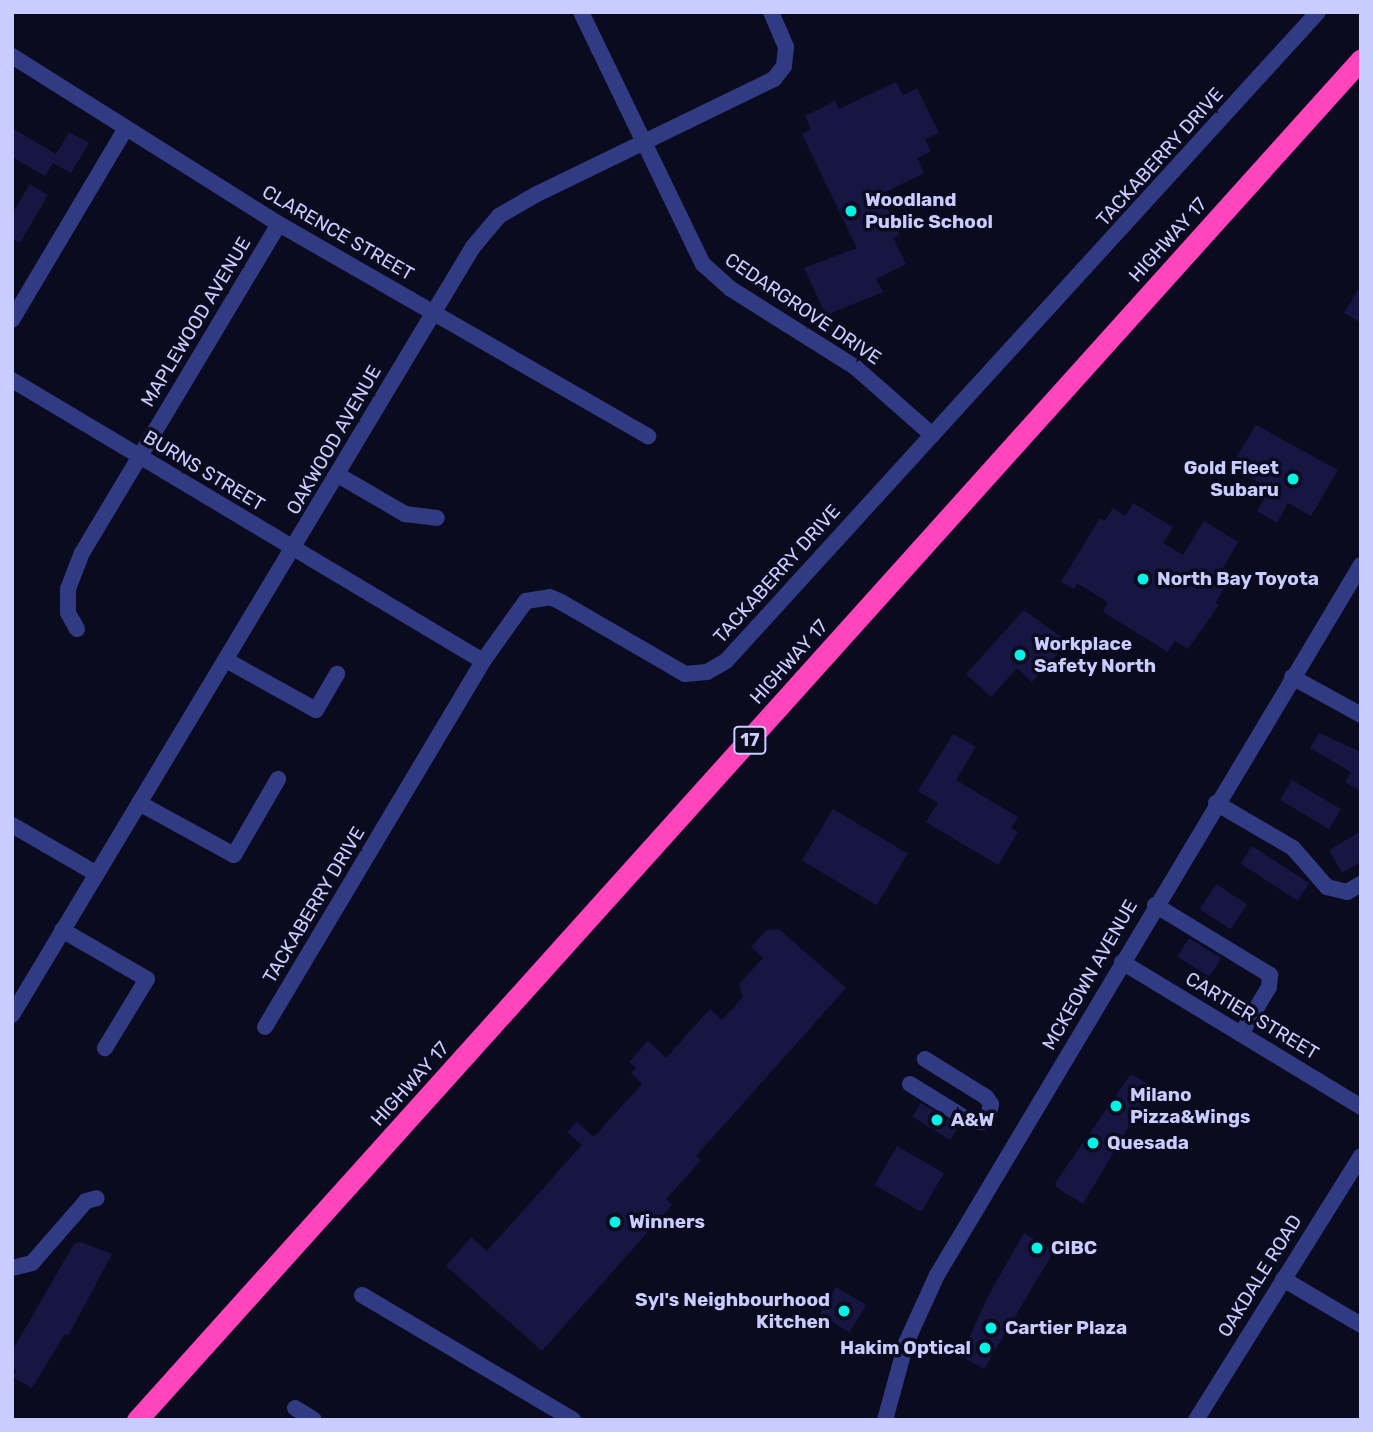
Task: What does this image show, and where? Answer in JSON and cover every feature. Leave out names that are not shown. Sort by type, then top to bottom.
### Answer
[{"type":"highway","name":"HIGHWAY 17","points":[[138,1420],[1361,59]]},
{"type":"street","name":"CEDARGROVE DRIVE","points":[[581,12],[645,139],[685,233],[714,277],[855,367],[932,435]]},
{"type":"street","name":"OAKWOOD AVENUE","points":[[12,1014],[294,549],[473,247],[499,216],[645,139],[677,128],[781,73],[786,47],[771,12]]},
{"type":"street","name":"TACKABERRY DRIVE","points":[[265,1027],[483,661],[526,601],[550,597],[674,669],[698,675],[715,668],[1318,12]]},
{"type":"street","name":"CLARENCE STREET","points":[[12,56],[125,130],[278,223],[648,436]]},
{"type":"street","points":[[12,320],[125,130]]},
{"type":"street","name":"MAPLEWOOD AVENUE","points":[[77,629],[68,613],[73,575],[278,223]]},
{"type":"street","name":"BURNS STREET","points":[[12,380],[483,661]]},
{"type":"street","points":[[338,475],[405,514],[437,518]]},
{"type":"street","name":"MCKEOWN AVENUE","points":[[885,1420],[906,1343],[936,1275],[1216,803],[1359,571]]},
{"type":"street","points":[[226,660],[316,710],[337,674]]},
{"type":"street","points":[[1292,677],[1361,715]]},
{"type":"street","points":[[139,803],[234,855],[278,779]]},
{"type":"street","points":[[1216,803],[1293,848],[1327,887],[1347,892],[1361,884]]},
{"type":"street","points":[[12,825],[97,874]]},
{"type":"street","points":[[1155,905],[1270,975],[1269,988],[1241,1034]]},
{"type":"street","points":[[62,930],[147,979],[106,1048]]},
{"type":"street","name":"CARTIER STREET","points":[[1122,962],[1361,1107]]},
{"type":"street","points":[[910,1084],[968,1120],[982,1122],[992,1111],[986,1097],[925,1059]]},
{"type":"street","name":"OAKDALE ROAD","points":[[1196,1420],[1361,1156]]},
{"type":"street","points":[[12,1268],[32,1263],[86,1201],[97,1198]]},
{"type":"street","points":[[1283,1279],[1361,1325]]},
{"type":"street","points":[[362,1295],[572,1420]]},
{"type":"street","points":[[295,1408],[314,1420]]},
{"type":"building","points":[[896,82],[903,95],[917,88],[939,133],[925,139],[931,151],[917,158],[924,173],[881,194],[900,234],[893,238],[906,264],[876,279],[883,292],[826,315],[804,268],[857,248],[802,134],[811,129],[805,116],[835,101],[839,109]]},
{"type":"building","points":[[12,128],[56,154],[69,132],[89,143],[71,173],[53,163],[45,176],[12,157]]},
{"type":"building","points":[[30,184],[48,195],[20,243],[12,238],[12,214]]},
{"type":"building","points":[[1361,285],[1361,323],[1344,313]]},
{"type":"building","name":"Gold Fleet Subaru","points":[[1256,425],[1338,470],[1311,516],[1288,503],[1277,523],[1257,511],[1270,489],[1231,466]]},
{"type":"building","name":"North Bay Toyota","points":[[1133,503],[1173,527],[1163,543],[1183,555],[1204,521],[1238,542],[1218,576],[1228,582],[1215,603],[1219,605],[1188,649],[1175,641],[1168,652],[1103,612],[1108,602],[1077,583],[1074,589],[1061,582],[1100,518],[1105,521],[1113,508],[1125,516]]},
{"type":"building","name":"Workplace Safety North","points":[[1024,610],[1068,642],[1032,682],[1017,668],[991,697],[966,674]]},
{"type":"building","points":[[1319,733],[1361,752],[1361,791],[1345,782],[1351,772],[1310,748]]},
{"type":"building","points":[[953,734],[976,747],[956,780],[1018,817],[1011,828],[1018,832],[998,865],[926,822],[938,803],[918,791]]},
{"type":"building","points":[[1292,780],[1341,809],[1329,829],[1280,800]]},
{"type":"building","points":[[833,809],[908,854],[877,905],[802,860]]},
{"type":"building","points":[[1361,831],[1361,862],[1342,873],[1329,850]]},
{"type":"building","points":[[1252,846],[1309,883],[1298,901],[1241,864]]},
{"type":"building","points":[[1216,884],[1247,904],[1231,929],[1200,909]]},
{"type":"building","points":[[779,929],[846,988],[696,1156],[701,1160],[666,1199],[672,1205],[542,1351],[446,1266],[471,1237],[487,1251],[582,1145],[567,1132],[577,1122],[594,1137],[642,1084],[631,1073],[636,1068],[629,1062],[648,1041],[666,1058],[710,1009],[722,1020],[743,997],[739,984],[763,958],[751,947],[767,930]]},
{"type":"building","points":[[1189,938],[1221,958],[1210,977],[1177,957]]},
{"type":"building","points":[[1131,1074],[1152,1087],[1083,1204],[1057,1188],[1055,1183]]},
{"type":"building","points":[[921,1103],[958,1126],[950,1140],[913,1117]]},
{"type":"building","points":[[897,1146],[944,1173],[921,1212],[874,1185]]},
{"type":"building","name":"Cartier Plaza","points":[[1024,1233],[1054,1251],[984,1369],[961,1356],[986,1300]]},
{"type":"building","points":[[80,1242],[112,1254],[68,1336],[65,1334],[32,1388],[13,1377],[17,1370],[12,1367],[12,1351],[74,1244]]},
{"type":"building","points":[[836,1287],[866,1305],[850,1332],[820,1314]]},
{"type":"place","name":"Woodland Public School","points":[[851,211]]},
{"type":"place","name":"Gold Fleet Subaru","points":[[1293,479]]},
{"type":"place","name":"North Bay Toyota","points":[[1143,579]]},
{"type":"place","name":"Workplace Safety North","points":[[1020,655]]},
{"type":"place","name":"Milano Pizza&Wings","points":[[1116,1106]]},
{"type":"place","name":"A&W","points":[[937,1120]]},
{"type":"place","name":"Quesada","points":[[1093,1143]]},
{"type":"place","name":"Winners","points":[[615,1222]]},
{"type":"place","name":"CIBC","points":[[1037,1248]]},
{"type":"place","name":"Syl's Neighbourhood Kitchen","points":[[844,1311]]},
{"type":"place","name":"Cartier Plaza","points":[[991,1328]]},
{"type":"place","name":"Hakim Optical","points":[[985,1348]]}]
